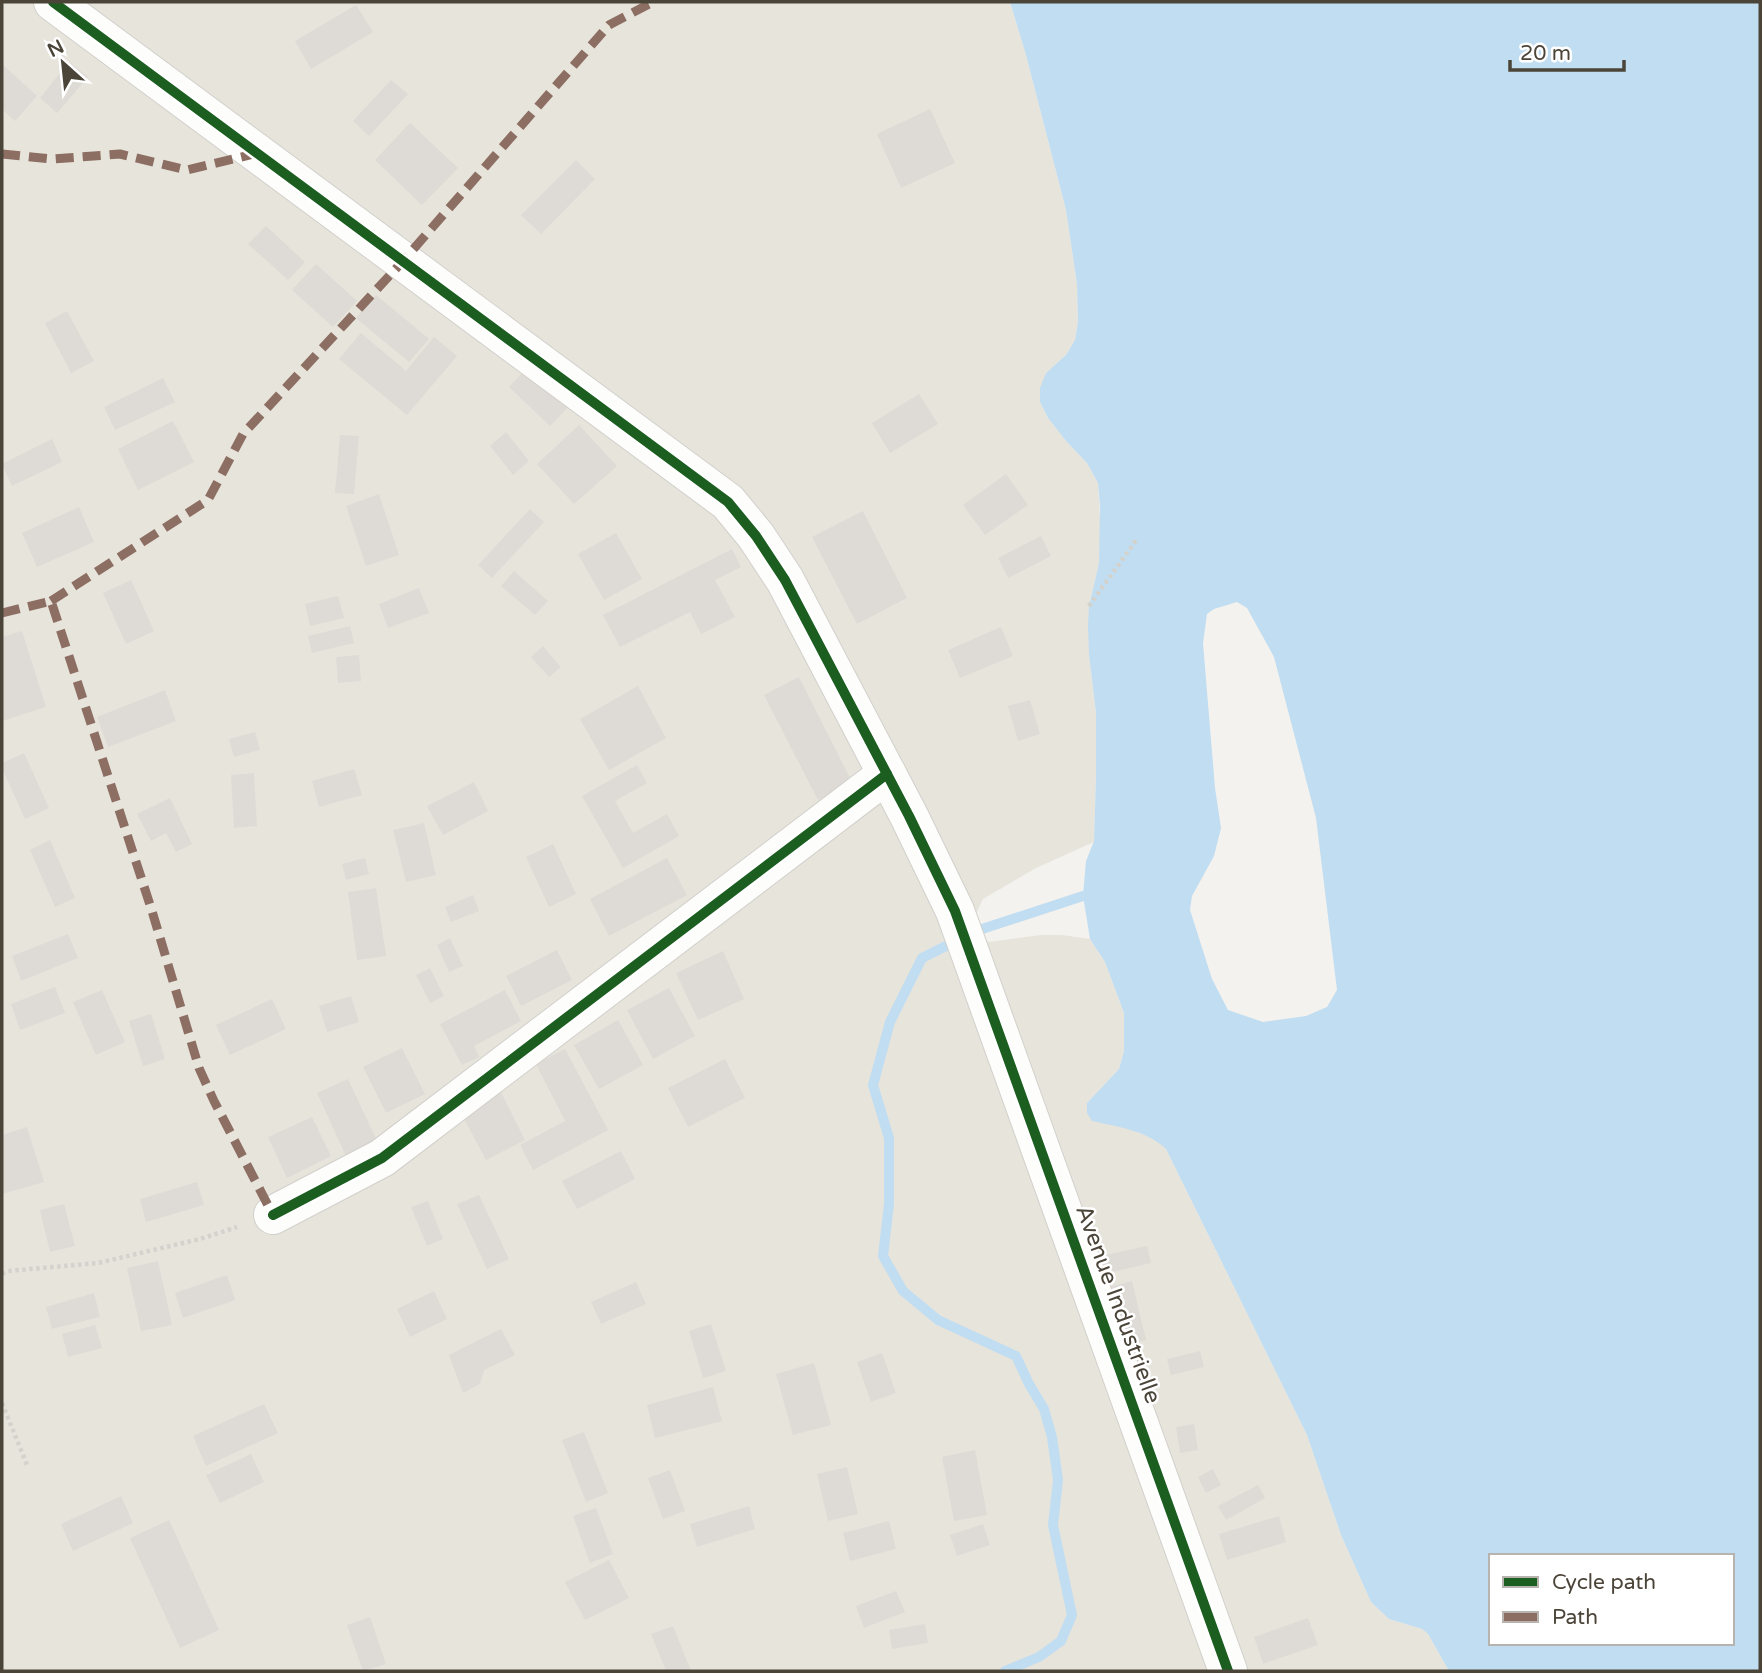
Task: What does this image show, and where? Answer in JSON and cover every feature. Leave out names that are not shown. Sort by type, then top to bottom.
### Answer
[{"type":"street","name":"Avenue Industrielle","points":[[53,2],[728,502],[756,536],[785,580],[887,774],[955,911],[1228,1671]]},
{"type":"street","points":[[273,1215],[383,1158],[887,774]]},
{"type":"path","points":[[1089,606],[1137,539]]},
{"type":"path","points":[[2,1274],[8,1271],[98,1263],[200,1239],[273,1215]]},
{"type":"path","points":[[2,1403],[27,1465]]},
{"type":"shaded area","points":[[2,2],[1010,2],[1066,210],[1077,284],[1078,322],[1075,340],[1066,355],[1046,373],[1040,402],[1048,418],[1087,463],[1098,483],[1101,535],[1099,563],[1089,606],[1089,655],[1096,713],[1094,842],[1036,868],[983,899],[970,927],[989,942],[1041,935],[1090,939],[1105,962],[1124,1013],[1124,1051],[1119,1069],[1087,1103],[1130,1129],[1156,1139],[1166,1149],[1307,1435],[1341,1535],[1371,1602],[1389,1619],[1422,1629],[1428,1634],[1449,1671],[2,1671]]},
{"type":"water","points":[[1010,2],[1760,2],[1760,1671],[1449,1671],[1428,1634],[1422,1629],[1389,1619],[1371,1602],[1341,1535],[1307,1435],[1166,1149],[1141,1133],[1092,1121],[1087,1113],[1087,1103],[1119,1069],[1124,1051],[1124,1013],[1105,962],[1090,939],[1083,896],[1086,861],[1094,841],[1096,713],[1088,626],[1089,606],[1099,563],[1098,483],[1087,463],[1048,418],[1040,402],[1040,388],[1046,373],[1066,355],[1075,340],[1078,322],[1077,284],[1066,210]],"holes":[[[1237,602],[1247,608],[1274,657],[1316,818],[1337,990],[1327,1007],[1306,1016],[1263,1022],[1228,1010],[1212,979],[1190,910],[1192,896],[1214,856],[1221,828],[1203,643],[1207,614]]]},
{"type":"building","points":[[356,5],[373,32],[311,69],[295,41]]},
{"type":"building","points":[[69,62],[88,77],[57,113],[40,98]]},
{"type":"building","points":[[2,64],[37,96],[15,121],[2,109]]},
{"type":"building","points":[[391,80],[408,94],[369,136],[353,121]]},
{"type":"building","points":[[930,109],[955,163],[901,188],[877,134]]},
{"type":"building","points":[[410,123],[458,168],[422,205],[375,160]]},
{"type":"building","points":[[576,160],[595,179],[541,234],[521,215]]},
{"type":"building","points":[[266,226],[305,262],[288,280],[248,244]]},
{"type":"building","points":[[316,264],[357,301],[333,327],[292,290]]},
{"type":"building","points":[[376,295],[429,339],[409,362],[356,318]]},
{"type":"building","points":[[67,311],[94,361],[71,373],[45,323]]},
{"type":"building","points":[[361,333],[406,371],[434,337],[457,356],[407,415],[339,359]]},
{"type":"building","points":[[527,368],[569,406],[550,426],[509,387]]},
{"type":"building","points":[[163,378],[175,402],[115,430],[104,407]]},
{"type":"building","points":[[919,394],[938,424],[890,453],[872,423]]},
{"type":"building","points":[[173,421],[194,462],[138,490],[118,449]]},
{"type":"building","points":[[579,425],[617,466],[574,504],[537,464]]},
{"type":"building","points":[[506,432],[529,461],[513,475],[490,446]]},
{"type":"building","points":[[340,435],[359,436],[354,494],[335,493]]},
{"type":"building","points":[[52,439],[62,462],[12,486],[2,464]]},
{"type":"building","points":[[1006,474],[1028,505],[985,535],[963,505]]},
{"type":"building","points":[[379,494],[399,555],[366,566],[346,506]]},
{"type":"building","points":[[79,507],[94,542],[37,567],[22,533]]},
{"type":"building","points":[[530,509],[544,522],[492,578],[478,565]]},
{"type":"building","points":[[863,511],[907,598],[857,624],[812,537]]},
{"type":"building","points":[[616,533],[642,579],[604,600],[578,554]]},
{"type":"building","points":[[1041,536],[1051,556],[1008,578],[998,558]]},
{"type":"building","points":[[732,549],[741,567],[715,580],[735,617],[701,634],[690,612],[620,647],[603,615]]},
{"type":"building","points":[[514,571],[548,601],[535,615],[501,586]]},
{"type":"building","points":[[131,580],[154,631],[126,644],[103,593]]},
{"type":"building","points":[[419,588],[429,613],[388,628],[379,604]]},
{"type":"building","points":[[338,596],[344,618],[310,626],[305,604]]},
{"type":"building","points":[[350,626],[354,643],[312,653],[308,636]]},
{"type":"building","points":[[1001,627],[1013,656],[960,678],[948,650]]},
{"type":"building","points":[[22,631],[46,707],[2,721],[2,637]]},
{"type":"building","points":[[543,646],[561,667],[549,677],[531,657]]},
{"type":"building","points":[[359,655],[361,681],[338,683],[336,657]]},
{"type":"building","points":[[799,677],[852,782],[818,800],[764,695]]},
{"type":"building","points":[[638,686],[666,738],[609,770],[580,719]]},
{"type":"building","points":[[165,690],[176,721],[108,747],[97,717]]},
{"type":"building","points":[[1030,700],[1040,734],[1018,741],[1008,706]]},
{"type":"building","points":[[255,732],[260,750],[234,757],[229,739]]},
{"type":"building","points":[[24,753],[49,808],[25,819],[2,768],[2,763]]},
{"type":"building","points":[[637,765],[647,783],[615,801],[633,833],[667,814],[679,836],[623,868],[582,796]]},
{"type":"building","points":[[354,769],[362,795],[319,807],[312,781]]},
{"type":"building","points":[[254,773],[257,826],[234,828],[231,775]]},
{"type":"building","points":[[474,782],[488,811],[443,835],[427,806]]},
{"type":"building","points":[[170,798],[192,844],[176,852],[166,833],[151,841],[137,814]]},
{"type":"building","points":[[424,823],[436,875],[406,882],[393,830]]},
{"type":"building","points":[[50,840],[75,898],[55,907],[30,850]]},
{"type":"building","points":[[553,844],[576,894],[549,907],[526,857]]},
{"type":"building","points":[[365,858],[369,874],[346,880],[342,864]]},
{"type":"building","points":[[667,858],[687,895],[609,936],[590,899]]},
{"type":"building","points":[[376,888],[386,956],[357,960],[348,892]]},
{"type":"building","points":[[473,895],[479,911],[451,922],[445,907]]},
{"type":"building","points":[[68,934],[78,958],[21,981],[12,956]]},
{"type":"building","points":[[450,938],[463,966],[449,972],[437,945]]},
{"type":"building","points":[[557,950],[572,980],[521,1006],[506,976]]},
{"type":"building","points":[[723,951],[744,999],[698,1020],[676,973]]},
{"type":"building","points":[[430,968],[444,996],[430,1003],[416,975]]},
{"type":"building","points":[[55,987],[65,1013],[20,1030],[11,1004]]},
{"type":"building","points":[[669,988],[695,1036],[653,1059],[627,1010]]},
{"type":"building","points":[[102,990],[125,1042],[96,1055],[73,1002]]},
{"type":"building","points":[[505,990],[521,1021],[474,1046],[479,1057],[462,1065],[440,1024]]},
{"type":"building","points":[[351,996],[359,1022],[327,1032],[319,1006]]},
{"type":"building","points":[[272,999],[286,1029],[230,1055],[216,1025]]},
{"type":"building","points":[[151,1014],[165,1059],[143,1066],[129,1021]]},
{"type":"building","points":[[618,1020],[643,1065],[599,1089],[574,1045]]},
{"type":"building","points":[[402,1048],[425,1094],[386,1113],[363,1067]]},
{"type":"building","points":[[565,1049],[608,1130],[533,1170],[520,1145],[565,1121],[536,1064]]},
{"type":"building","points":[[725,1059],[745,1098],[688,1127],[668,1088]]},
{"type":"building","points":[[348,1079],[377,1141],[346,1156],[317,1093]]},
{"type":"building","points":[[501,1092],[525,1140],[486,1160],[461,1113]]},
{"type":"building","points":[[312,1117],[331,1156],[287,1178],[268,1137]]},
{"type":"building","points":[[27,1127],[44,1182],[2,1194],[2,1135]]},
{"type":"building","points":[[621,1151],[635,1179],[577,1209],[562,1181]]},
{"type":"building","points":[[197,1182],[204,1205],[146,1222],[140,1199]]},
{"type":"building","points":[[479,1195],[509,1259],[487,1269],[457,1204]]},
{"type":"building","points":[[428,1201],[443,1239],[427,1246],[411,1207]]},
{"type":"building","points":[[64,1204],[75,1246],[50,1252],[40,1210]]},
{"type":"building","points":[[1147,1246],[1151,1263],[1100,1275],[1096,1257]]},
{"type":"building","points":[[158,1261],[172,1325],[141,1331],[127,1268]]},
{"type":"building","points":[[227,1275],[235,1300],[183,1318],[175,1293]]},
{"type":"building","points":[[1132,1281],[1146,1340],[1121,1347],[1106,1288]]},
{"type":"building","points":[[636,1282],[646,1304],[601,1324],[591,1302]]},
{"type":"building","points":[[434,1291],[447,1319],[410,1337],[397,1309]]},
{"type":"building","points":[[94,1293],[100,1317],[52,1329],[46,1307]]},
{"type":"building","points":[[711,1324],[726,1371],[703,1378],[689,1331]]},
{"type":"building","points":[[95,1325],[102,1348],[68,1357],[62,1334]]},
{"type":"building","points":[[501,1329],[515,1355],[484,1370],[480,1384],[463,1393],[449,1355]]},
{"type":"building","points":[[1200,1351],[1204,1367],[1171,1375],[1167,1359]]},
{"type":"building","points":[[882,1353],[896,1393],[871,1402],[857,1362]]},
{"type":"building","points":[[814,1363],[831,1425],[793,1435],[776,1374]]},
{"type":"building","points":[[713,1387],[722,1421],[655,1438],[647,1405]]},
{"type":"building","points":[[264,1404],[278,1433],[206,1466],[193,1436]]},
{"type":"building","points":[[1194,1424],[1198,1450],[1180,1453],[1176,1427]]},
{"type":"building","points":[[584,1432],[608,1493],[586,1502],[562,1440]]},
{"type":"building","points":[[975,1450],[987,1515],[954,1521],[942,1457]]},
{"type":"building","points":[[251,1454],[264,1482],[220,1503],[206,1475]]},
{"type":"building","points":[[847,1467],[858,1514],[828,1521],[817,1474]]},
{"type":"building","points":[[1213,1469],[1221,1485],[1206,1493],[1198,1477]]},
{"type":"building","points":[[670,1470],[685,1511],[663,1519],[648,1478]]},
{"type":"building","points":[[1258,1485],[1265,1498],[1226,1520],[1218,1506]]},
{"type":"building","points":[[121,1496],[133,1523],[73,1551],[61,1524]]},
{"type":"building","points":[[749,1506],[755,1529],[697,1547],[690,1524]]},
{"type":"building","points":[[596,1508],[613,1554],[590,1563],[573,1516]]},
{"type":"building","points":[[1279,1516],[1286,1542],[1227,1560],[1219,1534]]},
{"type":"building","points":[[169,1520],[219,1630],[180,1648],[130,1538]]},
{"type":"building","points":[[889,1521],[896,1549],[850,1561],[843,1533]]},
{"type":"building","points":[[983,1524],[990,1545],[957,1556],[950,1535]]},
{"type":"building","points":[[609,1560],[629,1598],[585,1620],[565,1582]]},
{"type":"building","points":[[896,1591],[905,1612],[864,1628],[856,1606]]},
{"type":"building","points":[[370,1617],[386,1664],[363,1671],[347,1625]]},
{"type":"building","points":[[1308,1618],[1318,1645],[1263,1664],[1254,1637]]},
{"type":"building","points":[[925,1624],[928,1643],[892,1649],[889,1630]]},
{"type":"building","points":[[673,1626],[691,1671],[666,1671],[651,1634]]},
{"type":"waterway","points":[[1005,1671],[1039,1657],[1061,1641],[1072,1615],[1053,1525],[1058,1480],[1052,1437],[1044,1409],[1016,1356],[938,1320],[903,1291],[883,1256],[889,1204],[889,1138],[873,1085],[890,1022],[922,958],[976,931],[1083,896]]},
{"type":"marked path","points":[[51,601],[208,500],[243,434],[403,261],[609,25],[653,2]]},
{"type":"marked path","points":[[2,154],[52,159],[120,154],[187,170],[258,153]]},
{"type":"marked path","points":[[2,613],[51,601],[152,911],[199,1068],[273,1215]]},
{"type":"cycle path","points":[[53,2],[728,502],[756,536],[785,580],[909,816],[955,911],[1228,1671]]},
{"type":"cycle path","points":[[273,1215],[382,1158],[887,774]]}]
